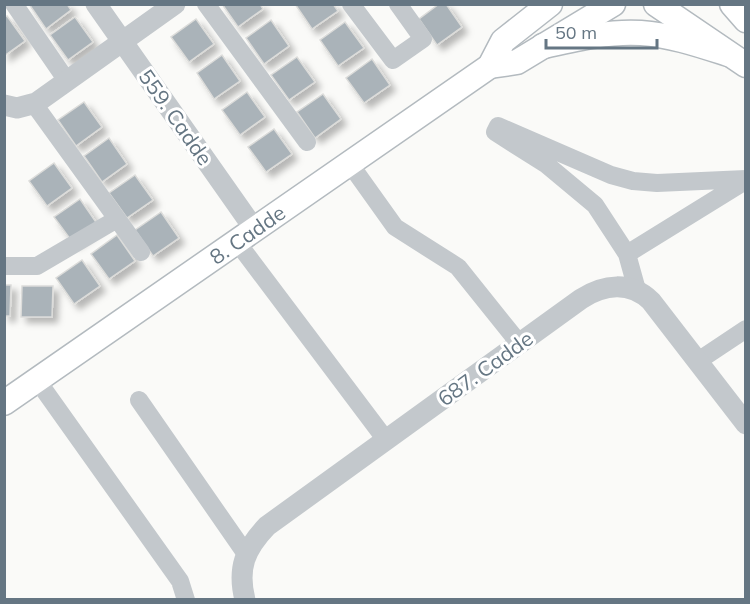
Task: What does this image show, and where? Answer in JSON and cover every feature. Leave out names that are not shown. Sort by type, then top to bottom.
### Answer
[{"type":"main road","name":"8. Cadde","points":[[4,403],[490,66],[503,42],[550,4]]},
{"type":"main road","name":"8. Cadde","points":[[490,66],[517,62],[613,4]]},
{"type":"main road","points":[[656,4],[737,60]]},
{"type":"main road","points":[[732,4],[746,18]]},
{"type":"main road","points":[[741,4],[746,18]]},
{"type":"main road","points":[[543,46],[583,37],[639,33],[668,37],[737,60]]},
{"type":"street","points":[[14,4],[67,81]]},
{"type":"street","name":"559. Cadde","points":[[96,4],[123,41],[246,236]]},
{"type":"street","points":[[5,107],[16,108],[34,104],[175,4]]},
{"type":"street","points":[[206,4],[306,142]]},
{"type":"street","points":[[357,6],[393,60],[423,39],[398,4]]},
{"type":"street","points":[[34,104],[141,252]]},
{"type":"street","points":[[746,180],[657,183],[633,181],[611,176],[498,126],[495,132],[547,165],[595,206],[627,254],[637,290],[657,307],[746,424]]},
{"type":"street","points":[[350,164],[395,227],[458,267],[519,343]]},
{"type":"street","points":[[627,254],[746,180]]},
{"type":"street","points":[[4,266],[37,266],[117,219]]},
{"type":"street","points":[[246,236],[386,440]]},
{"type":"street","name":"687. Cadde","points":[[245,600],[242,586],[246,554],[250,545],[267,526],[590,293],[616,286],[637,290]]},
{"type":"street","points":[[698,361],[746,329]]},
{"type":"street","points":[[38,380],[180,581],[186,600]]},
{"type":"street","points":[[139,400],[246,554]]},
{"type":"building","points":[[29,4],[67,4],[71,10],[46,29]]},
{"type":"building","points":[[222,4],[260,4],[263,9],[238,27]]},
{"type":"building","points":[[295,4],[333,4],[338,11],[312,29]]},
{"type":"building","points":[[439,4],[446,4],[462,27],[437,45],[419,19]]},
{"type":"building","points":[[7,16],[25,41],[4,56],[4,18]]},
{"type":"building","points":[[75,17],[93,42],[68,60],[50,35]]},
{"type":"building","points":[[196,19],[214,44],[189,62],[171,37]]},
{"type":"building","points":[[271,20],[289,46],[264,64],[246,38]]},
{"type":"building","points":[[345,22],[364,48],[338,66],[320,40]]},
{"type":"building","points":[[222,55],[240,81],[214,99],[197,73]]},
{"type":"building","points":[[297,57],[315,82],[289,100],[271,75]]},
{"type":"building","points":[[372,59],[390,85],[364,103],[346,78]]},
{"type":"building","points":[[247,92],[265,117],[240,135],[222,110]]},
{"type":"building","points":[[323,94],[341,119],[315,138],[297,112]]},
{"type":"building","points":[[84,102],[102,127],[76,146],[58,120]]},
{"type":"building","points":[[274,129],[292,154],[266,172],[248,147]]},
{"type":"building","points":[[109,138],[127,164],[102,182],[84,156]]},
{"type":"building","points":[[54,163],[72,188],[47,206],[29,181]]},
{"type":"building","points":[[135,175],[153,200],[127,218],[109,193]]},
{"type":"building","points":[[80,199],[98,225],[73,243],[54,217]]},
{"type":"building","points":[[161,212],[179,238],[153,256],[135,230]]},
{"type":"building","points":[[117,235],[135,261],[109,279],[91,254]]},
{"type":"building","points":[[82,260],[100,286],[74,304],[56,278]]},
{"type":"building","points":[[4,285],[11,285],[10,316],[4,316]]},
{"type":"building","points":[[22,286],[53,286],[52,317],[21,317]]}]
